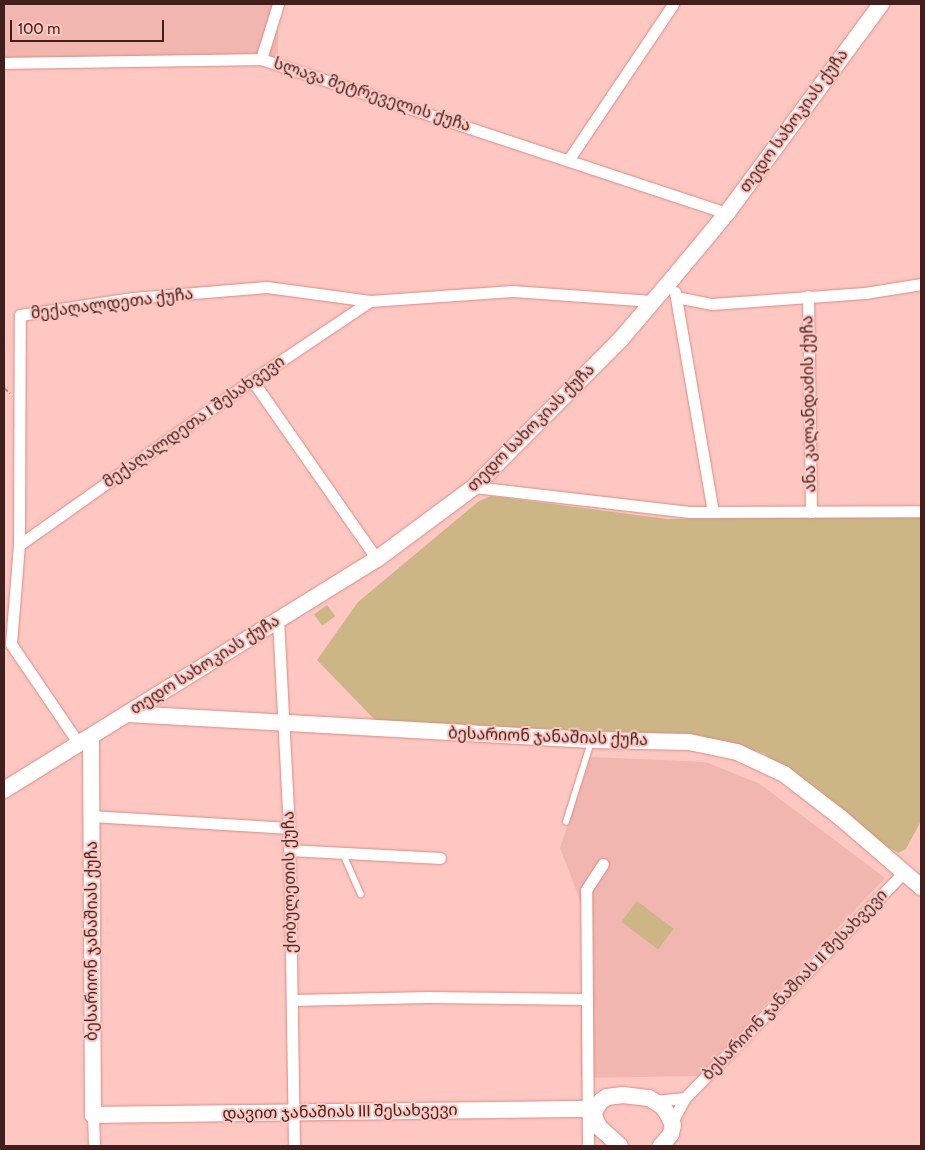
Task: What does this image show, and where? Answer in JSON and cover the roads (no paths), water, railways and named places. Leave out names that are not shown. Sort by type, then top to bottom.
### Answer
[{"type":"street","points":[[261,59],[278,4]]},
{"type":"street","points":[[569,159],[673,4]]},
{"type":"street","name":"თედო სახოკიას ქუჩა","points":[[4,790],[376,559],[474,487],[621,339],[673,278],[727,213],[881,4]]},
{"type":"street","name":"სლავა მეტრეველის ქუჩა","points":[[4,63],[261,59],[569,159],[727,213]]},
{"type":"street","points":[[673,278],[713,512]]},
{"type":"street","points":[[676,297],[712,304],[865,293],[921,284]]},
{"type":"street","name":"მექაღალდეთა ქუჩა","points":[[85,740],[11,644],[19,545],[20,315],[133,298],[267,287],[370,301],[512,291],[652,301]]},
{"type":"street","name":"ანა კალანდაძის ქუჩა","points":[[808,296],[811,512]]},
{"type":"street","name":"მექაღალდეთა I შესახვევი","points":[[19,545],[252,380],[370,301]]},
{"type":"street","points":[[252,380],[376,559]]},
{"type":"street","points":[[474,487],[690,512],[921,511]]},
{"type":"street","name":"ქობულეთის ქუჩა","points":[[278,619],[289,828],[294,1146]]},
{"type":"street","name":"ბესარიონ ჯანაშიას ქუჩა","points":[[128,714],[591,740],[689,742],[738,752],[784,774],[841,818],[921,887]]},
{"type":"street","name":"ბესარიონ ჯანაშიას ქუჩა","points":[[85,740],[92,816],[94,1146]]},
{"type":"street","points":[[92,816],[289,828]]},
{"type":"street","points":[[289,850],[440,858]]},
{"type":"street","points":[[588,1146],[586,890],[604,864]]},
{"type":"street","name":"ბესარიონ ჯანაშიას II შესახვევი","points":[[672,1124],[685,1098],[904,872]]},
{"type":"street","points":[[292,1000],[428,997],[586,999]]},
{"type":"street","points":[[587,1109],[607,1097],[635,1096],[655,1101],[685,1098]]},
{"type":"street","points":[[599,1127],[594,1116],[595,1110],[597,1105],[607,1097]]},
{"type":"street","points":[[655,1101],[662,1106],[672,1124],[676,1146]]},
{"type":"street","points":[[587,1109],[599,1127],[620,1146]]},
{"type":"street","name":"დავით ჯანაშიას III შესახვევი","points":[[93,1115],[587,1109]]},
{"type":"street","points":[[661,1146],[671,1134],[672,1124]]},
{"type":"lane","points":[[566,822],[591,740]]},
{"type":"lane","points":[[343,853],[361,894]]}]
